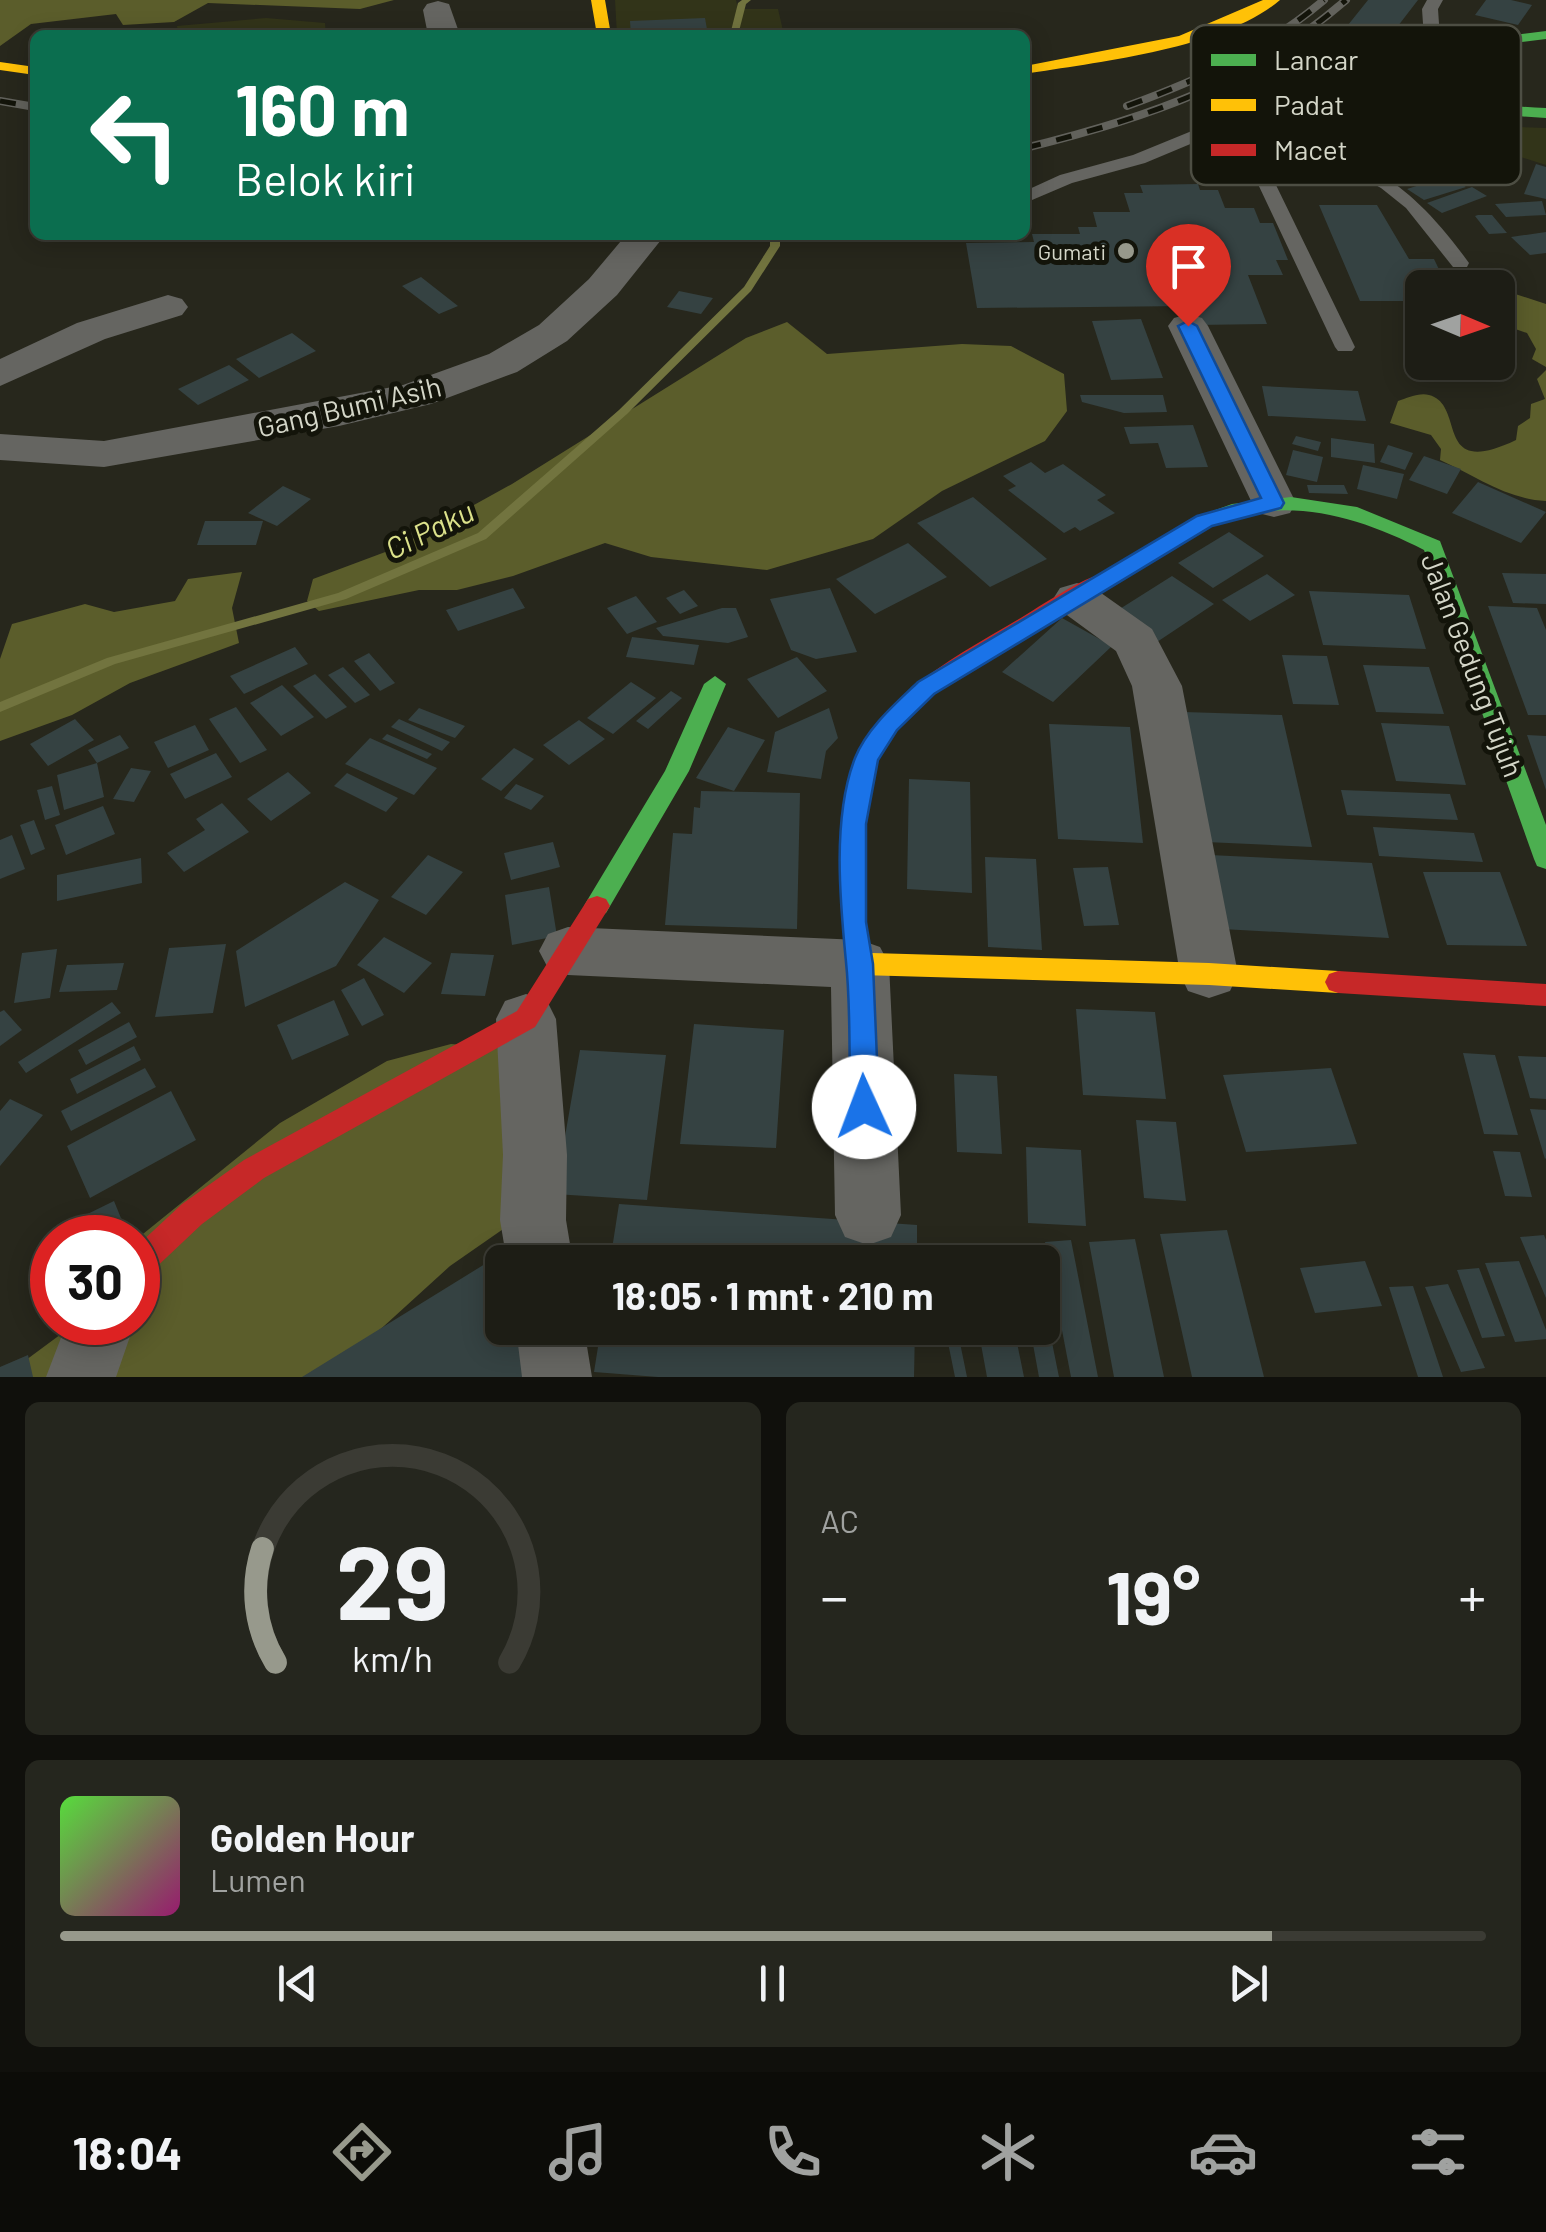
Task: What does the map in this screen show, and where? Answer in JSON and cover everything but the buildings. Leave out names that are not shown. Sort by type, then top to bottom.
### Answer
[{"type":"street","points":[[598,0],[603,30]]},
{"type":"street","points":[[1223,25],[1256,12],[1273,0]]},
{"type":"street","points":[[1521,36],[1546,34]]},
{"type":"street","points":[[1030,69],[1191,35]]},
{"type":"street","points":[[0,66],[30,70]]},
{"type":"street","points":[[1521,110],[1546,113]]},
{"type":"street","name":"Gang Bumi Asih","points":[[0,447],[104,454],[339,414],[416,395],[503,363],[553,333],[603,287],[642,240]]},
{"type":"street","points":[[0,374],[91,331],[168,306]]},
{"type":"street","points":[[1188,326],[1274,503]]},
{"type":"street","name":"Jalan Gedung Tujuh","points":[[868,1215],[860,964],[853,922],[854,824],[866,759],[889,724],[926,688],[1204,521],[1246,507],[1300,502],[1386,520],[1432,546],[1546,859]]},
{"type":"street","points":[[1077,600],[1135,640],[1156,686],[1209,974]]},
{"type":"street","points":[[160,1244],[192,1214],[254,1169],[526,1019],[668,794],[694,743],[715,684]]},
{"type":"street","points":[[568,951],[1209,974],[1546,995]]},
{"type":"street","points":[[526,1019],[537,1245]]},
{"type":"street","points":[[81,1377],[93,1345]]},
{"type":"street","points":[[552,1345],[557,1377]]},
{"type":"lane","points":[[1429,25],[1434,0]]},
{"type":"lane","points":[[1030,196],[1066,180],[1191,139]]},
{"type":"lane","points":[[1267,185],[1344,347]]},
{"type":"lane","points":[[1387,185],[1406,198],[1460,264]]},
{"type":"shaded area","points":[[0,0],[394,0],[360,9],[208,3],[174,22],[123,25],[116,14],[31,24],[0,46]]},
{"type":"shaded area","points":[[615,0],[736,0],[738,9],[778,9],[783,30],[617,30]]},
{"type":"shaded area","points":[[266,18],[325,23],[326,30],[177,30],[177,26]]},
{"type":"shaded area","points":[[1521,127],[1546,128],[1546,165],[1521,157]]},
{"type":"shaded area","points":[[1515,294],[1546,304],[1546,367],[1532,359],[1536,349],[1527,333],[1515,329]]},
{"type":"shaded area","points":[[787,322],[827,354],[962,344],[1011,346],[1064,374],[1067,411],[1045,441],[942,491],[873,539],[767,570],[651,557],[605,543],[513,576],[457,590],[419,590],[319,611],[307,601],[313,579],[396,548],[512,484],[746,338]]},
{"type":"shaded area","points":[[1546,370],[1546,501],[1504,491],[1440,460],[1441,449],[1431,435],[1390,423],[1398,401],[1429,395],[1440,401],[1462,446],[1472,451],[1490,450],[1516,440],[1518,426],[1530,418],[1531,404],[1545,399],[1537,379]]},
{"type":"shaded area","points":[[242,572],[232,608],[239,643],[130,683],[72,715],[0,741],[0,659],[12,624],[85,604],[114,612],[175,601],[188,579]]},
{"type":"shaded area","points":[[451,1044],[503,1048],[509,1225],[450,1266],[328,1377],[3,1377],[46,1345],[160,1345],[160,1220],[280,1123],[387,1061]]},
{"type":"waterway","name":"Ci Paku","points":[[735,30],[742,3],[747,0]]},
{"type":"waterway","name":"Ci Paku","points":[[0,707],[111,661],[342,596],[482,536],[623,412],[748,289],[775,240]]},
{"type":"railway","points":[[1292,25],[1324,0]]},
{"type":"railway","points":[[1314,25],[1346,0]]},
{"type":"railway","points":[[1127,106],[1191,81]]},
{"type":"railway","points":[[1030,147],[1113,124],[1191,96]]},
{"type":"railway","points":[[0,101],[30,106]]},
{"type":"traffic: fast","points":[[1521,38],[1546,35]]},
{"type":"traffic: fast","points":[[1521,112],[1546,113]]},
{"type":"traffic: fast","points":[[1109,578],[1203,522],[1261,505],[1291,503],[1350,512],[1433,546],[1546,859]]},
{"type":"traffic: fast","points":[[597,906],[677,771],[715,684]]},
{"type":"traffic: slow","points":[[598,0],[603,30]]},
{"type":"traffic: slow","points":[[1224,25],[1273,0]]},
{"type":"traffic: slow","points":[[1030,69],[1121,54],[1191,37]]},
{"type":"traffic: slow","points":[[0,66],[30,70]]},
{"type":"traffic: slow","points":[[854,913],[860,964],[1209,974],[1338,982]]},
{"type":"traffic: jam","points":[[854,913],[855,797],[865,760],[881,733],[937,681],[1109,578]]},
{"type":"traffic: jam","points":[[160,1244],[192,1214],[254,1169],[526,1019],[597,906]]},
{"type":"traffic: jam","points":[[1338,982],[1546,995]]},
{"type":"place","name":"Gumati","points":[[1126,251]]},
{"type":"route","points":[[864,1107],[860,964],[853,922],[854,824],[866,759],[889,724],[926,688],[1204,521],[1226,512],[1274,503],[1188,326]]}]
